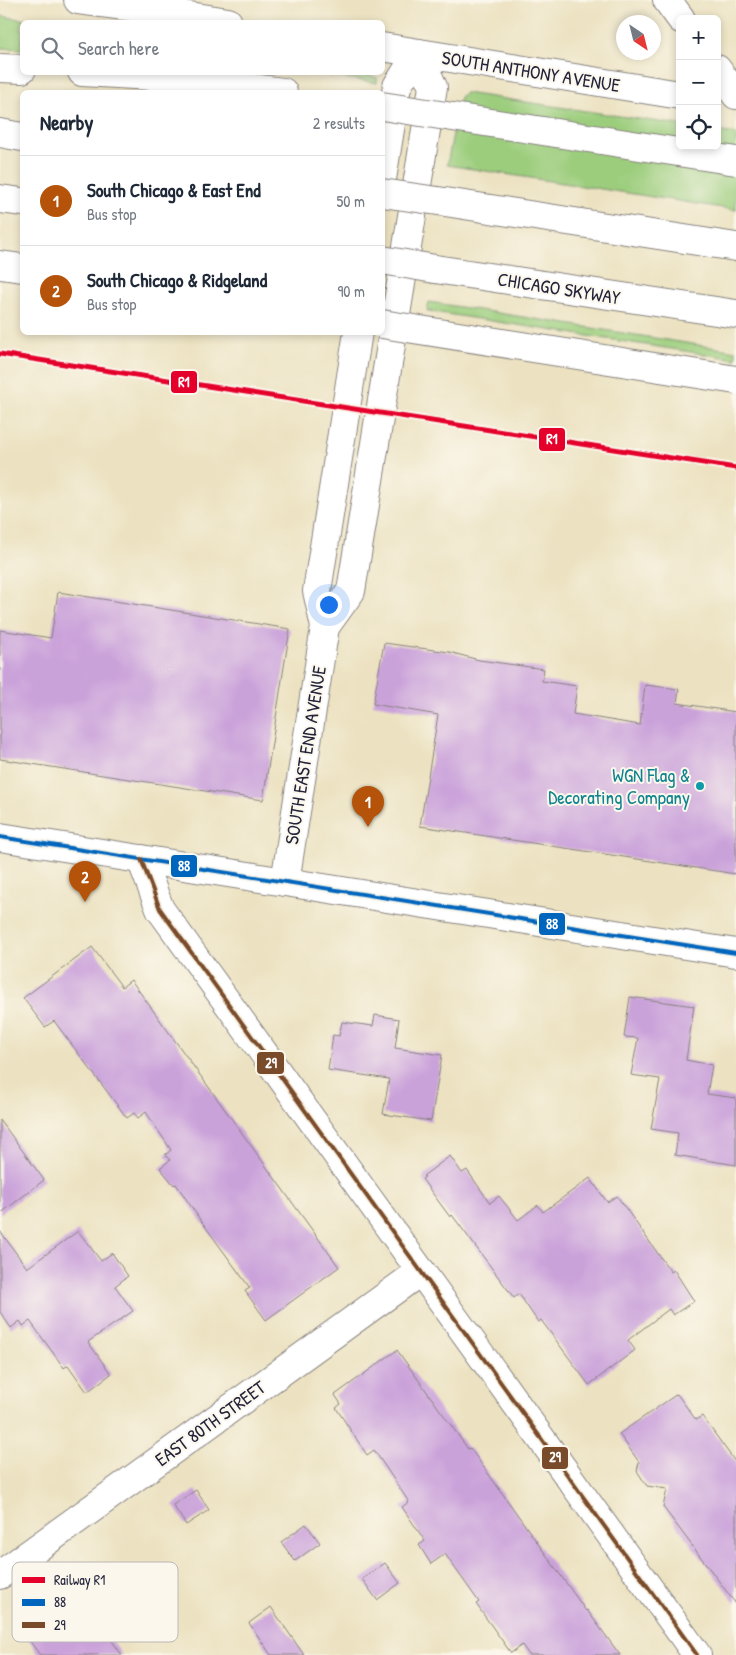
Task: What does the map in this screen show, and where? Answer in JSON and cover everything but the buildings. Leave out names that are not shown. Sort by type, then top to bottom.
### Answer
[{"type":"main road","points":[[78,0],[122,3],[217,20]]},
{"type":"main road","points":[[668,0],[678,15]]},
{"type":"main road","name":"SOUTH ANTHONY AVENUE","points":[[385,48],[676,94]]},
{"type":"main road","points":[[385,160],[397,86],[418,53]]},
{"type":"main road","name":"SOUTH EAST END AVENUE","points":[[325,627],[351,590],[433,87],[418,53]]},
{"type":"main road","points":[[0,68],[20,69]]},
{"type":"main road","points":[[721,74],[736,95]]},
{"type":"main road","points":[[134,75],[169,77],[268,90]]},
{"type":"main road","points":[[721,102],[736,104]]},
{"type":"main road","points":[[385,106],[736,162]]},
{"type":"main road","points":[[0,133],[20,137]]},
{"type":"main road","points":[[385,193],[736,247]]},
{"type":"main road","points":[[0,199],[20,202]]},
{"type":"main road","name":"CHICAGO SKYWAY","points":[[385,261],[736,314]]},
{"type":"main road","points":[[0,264],[20,268]]},
{"type":"main road","points":[[385,324],[736,380]]},
{"type":"main road","name":"SOUTH EAST END AVENUE","points":[[286,882],[325,627],[317,591],[358,335]]},
{"type":"main road","points":[[0,837],[736,952]]},
{"type":"main road","points":[[141,860],[160,909],[697,1655]]},
{"type":"main road","name":"EAST 80TH STREET","points":[[18,1562],[421,1271]]},
{"type":"main road","name":"EAST 80TH STREET","points":[[0,1575],[12,1566]]},
{"type":"green space","points":[[0,16],[27,20],[20,20],[20,49],[0,48]]},
{"type":"green space","points":[[326,75],[368,75],[377,78],[377,83]]},
{"type":"green space","points":[[465,93],[676,124],[676,150],[721,150],[721,132],[736,134],[736,210],[447,165],[460,97]]},
{"type":"green space","points":[[429,302],[736,351],[736,359],[427,311]]},
{"type":"rail line","name":"R1","points":[[0,354],[736,468]]},
{"type":"transit line","name":"88","points":[[0,837],[736,953]]},
{"type":"transit line","name":"29","points":[[141,859],[160,909],[697,1655]]},
{"type":"place","name":"WGN Flag & Decorating Company","points":[[700,786]]},
{"type":"place","name":"South Chicago & East End","points":[[368,827]]},
{"type":"place","name":"South Chicago & Ridgeland","points":[[85,902]]}]
